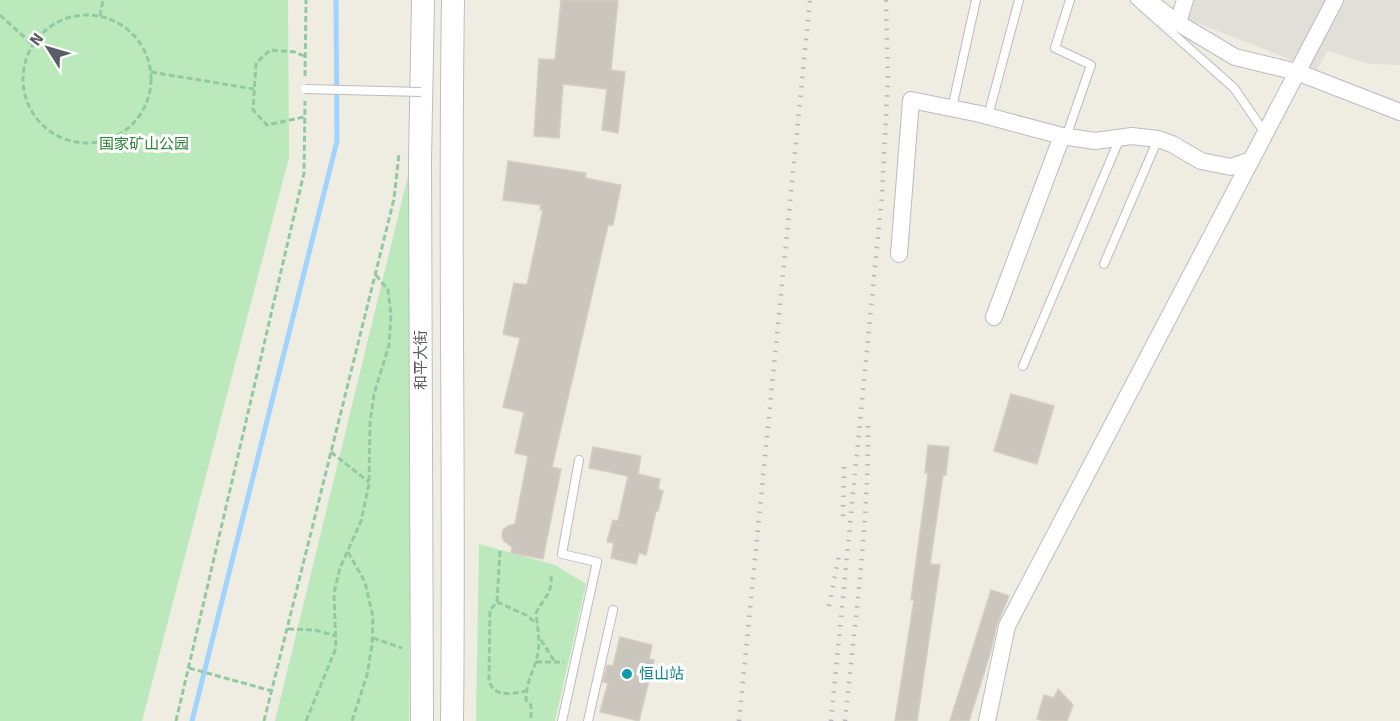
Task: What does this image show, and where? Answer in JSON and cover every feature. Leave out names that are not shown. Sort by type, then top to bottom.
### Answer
[{"type":"main road","name":"和平大街","points":[[422,721],[421,92],[423,0]]},
{"type":"main road","name":"和平大街","points":[[452,721],[454,599],[451,141],[453,0]]},
{"type":"street","points":[[1147,0],[1178,23],[1235,57],[1297,72],[1400,112]]},
{"type":"street","points":[[1178,23],[1185,0]]},
{"type":"street","points":[[987,721],[1007,626],[1335,0]]},
{"type":"street","points":[[899,254],[911,100],[988,116],[1064,137],[1095,141],[1132,136],[1158,140],[1172,144],[1201,160],[1231,167],[1251,160]]},
{"type":"street","points":[[994,317],[1064,137]]},
{"type":"lane","points":[[952,108],[976,0]]},
{"type":"lane","points":[[988,116],[1019,0]]},
{"type":"lane","points":[[1064,137],[1091,64],[1055,48],[1070,0]]},
{"type":"lane","points":[[1135,0],[1234,88],[1265,133]]},
{"type":"lane","points":[[305,89],[421,92]]},
{"type":"lane","points":[[1023,366],[1120,137]]},
{"type":"lane","points":[[1104,264],[1158,140]]},
{"type":"lane","points":[[562,721],[597,561],[562,554],[579,460]]},
{"type":"lane","points":[[588,721],[613,610]]},
{"type":"path","points":[[100,16],[104,0]]},
{"type":"path","points":[[176,721],[304,173],[306,0]]},
{"type":"path","points":[[0,15],[33,44]]},
{"type":"path","points":[[73,15],[100,16],[116,21],[134,34],[146,52],[151,72],[150,93],[142,112],[128,128],[110,139],[90,143],[69,141],[50,132],[35,118],[25,99],[22,79],[25,58],[33,44],[52,24],[73,15]]},
{"type":"path","points":[[304,117],[267,125],[253,110],[256,63],[270,50],[295,52],[305,57]]},
{"type":"path","points":[[151,72],[254,89]]},
{"type":"path","points":[[264,721],[394,199],[400,148]]},
{"type":"path","points":[[306,721],[336,648],[334,593],[340,568],[361,520],[369,482],[370,423],[374,394],[389,345],[391,315],[387,290],[375,274]]},
{"type":"path","points":[[331,452],[369,482]]},
{"type":"path","points":[[500,551],[496,602],[490,610],[490,687],[497,692],[526,691]]},
{"type":"path","points":[[348,552],[365,582],[373,617],[373,638],[367,675],[352,721]]},
{"type":"path","points":[[531,718],[531,705],[526,700],[526,691],[536,662],[540,639],[536,613],[549,595],[552,584],[550,576]]},
{"type":"path","points":[[496,602],[526,615],[537,624]]},
{"type":"path","points":[[287,629],[315,630],[336,636]]},
{"type":"path","points":[[373,638],[422,655]]},
{"type":"path","points":[[540,639],[555,662]]},
{"type":"path","points":[[536,662],[574,662]]},
{"type":"path","points":[[189,668],[272,690]]},
{"type":"shaded area","points":[[1194,0],[1400,0],[1400,65],[1371,64],[1327,51],[1317,70],[1187,19]]},
{"type":"green space","name":"国家矿山公园","points":[[0,0],[288,0],[289,157],[142,721],[0,721]]},
{"type":"green space","points":[[414,151],[409,721],[275,721]]},
{"type":"green space","points":[[479,544],[555,565],[586,584],[555,721],[476,721]]},
{"type":"building","points":[[561,0],[618,0],[611,70],[625,72],[618,133],[602,130],[607,89],[563,84],[559,138],[534,136],[539,59],[555,60]]},
{"type":"building","points":[[508,161],[586,173],[585,178],[621,185],[613,225],[608,225],[552,467],[561,469],[543,559],[511,553],[512,547],[504,541],[502,536],[503,530],[515,524],[528,456],[515,453],[524,412],[503,407],[520,338],[503,334],[514,283],[527,285],[543,210],[540,210],[541,205],[503,200]]},
{"type":"building","points":[[1011,394],[1054,406],[1037,464],[994,451]]},
{"type":"building","points":[[928,445],[949,447],[930,564],[940,565],[917,721],[895,721],[914,600],[911,600],[928,473],[925,473]]},
{"type":"building","points":[[593,447],[641,456],[638,474],[660,479],[658,489],[663,491],[646,555],[639,553],[636,564],[611,558],[614,543],[607,542],[613,520],[618,521],[628,476],[589,468]]},
{"type":"building","points":[[991,590],[1009,596],[997,624],[969,721],[950,721]]},
{"type":"building","name":"恒山站","points":[[620,637],[652,645],[649,659],[654,660],[639,721],[600,712],[608,683],[603,682],[607,665],[613,666]]},
{"type":"building","points":[[1058,689],[1073,705],[1067,721],[1037,719],[1044,695],[1054,698]]},
{"type":"waterway","points":[[192,721],[337,141],[336,0]]},
{"type":"railway","points":[[739,721],[810,0]]},
{"type":"railway","points":[[831,721],[882,195],[888,80],[886,0]]},
{"type":"railway","points":[[845,721],[864,533],[868,420]]},
{"type":"railway","points":[[843,516],[844,465]]},
{"type":"railway","points":[[829,606],[840,550]]},
{"type":"place","name":"恒山站","points":[[627,674]]}]
